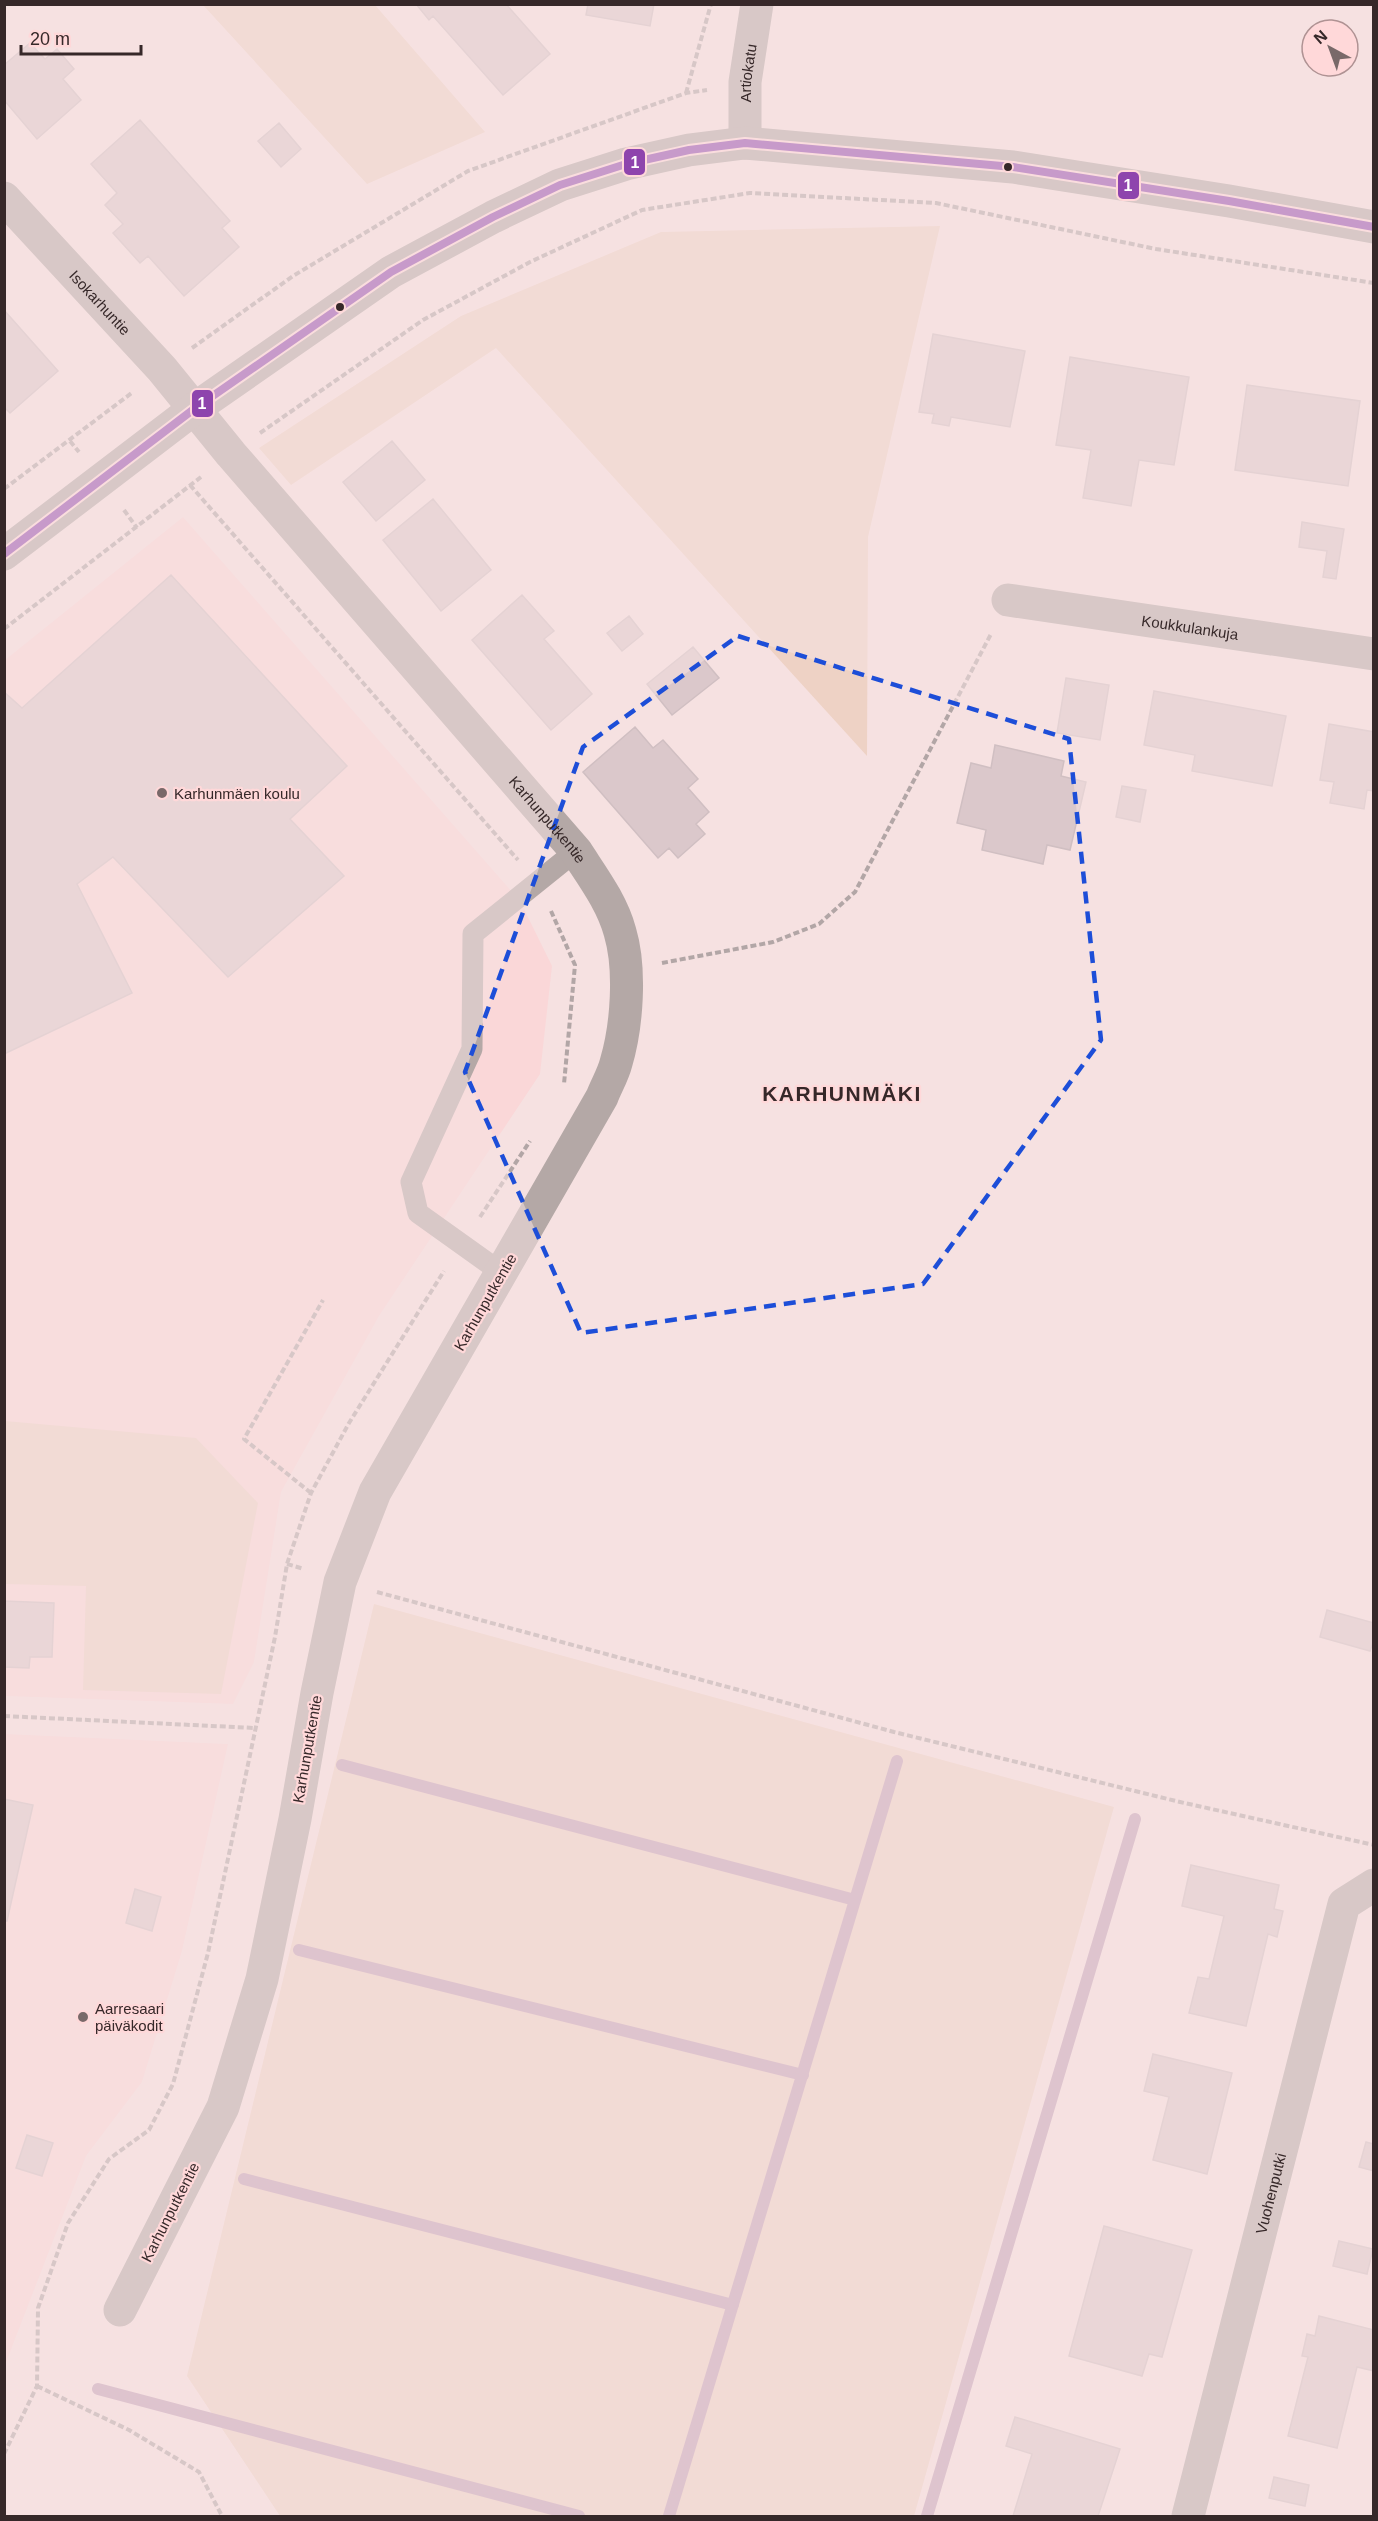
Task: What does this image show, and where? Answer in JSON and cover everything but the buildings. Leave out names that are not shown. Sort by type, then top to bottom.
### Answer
[{"type":"street","name":"Artiokatu","points":[[746,143],[745,82],[757,4]]},
{"type":"street","points":[[4,554],[194,409],[391,272],[560,185],[626,164],[689,150],[746,143],[1013,167],[1229,201],[1374,227]]},
{"type":"street","name":"Isokarhuntie","points":[[4,198],[162,369],[194,409]]},
{"type":"street","name":"Karhunputkentie","points":[[120,2310],[223,2107],[261,1979],[295,1819],[316,1693],[340,1582],[375,1492],[602,1097],[616,1065],[624,1026],[626,970],[620,932],[603,892],[576,851],[194,409]]},
{"type":"street","name":"Koukkulankuja","points":[[1008,600],[1374,654]]},
{"type":"street","name":"Vuohenputki","points":[[1188,2517],[1344,1904],[1374,1886]]},
{"type":"lane","points":[[502,1273],[418,1213],[411,1182],[472,1049],[473,934],[576,851]]},
{"type":"path","points":[[686,93],[711,4]]},
{"type":"path","points":[[4,629],[231,454],[423,320],[530,262],[642,210],[750,193],[936,203],[1156,249],[1374,283]]},
{"type":"path","points":[[190,485],[538,883],[575,965],[564,1090]]},
{"type":"path","points":[[626,970],[773,942],[819,924],[855,892],[1008,600]]},
{"type":"path","points":[[4,2454],[37,2386],[38,2308],[68,2223],[109,2159],[149,2130],[173,2084],[207,1953],[256,1728],[288,1564],[311,1493],[349,1423],[398,1342],[532,1139]]},
{"type":"path","points":[[311,1493],[243,1439],[323,1300]]},
{"type":"path","points":[[288,1564],[340,1582],[894,1732],[1180,1802],[1374,1845]]},
{"type":"path","points":[[4,1716],[256,1728]]},
{"type":"path","points":[[37,2386],[129,2430],[199,2472],[222,2517]]},
{"type":"highlighted area","points":[[738,636],[1069,739],[1101,1040],[923,1284],[581,1333],[465,1072],[583,747]]},
{"type":"shaded area","points":[[203,5],[375,5],[485,132],[367,184]]},
{"type":"shaded area","points":[[940,226],[868,537],[867,756],[496,348],[291,485],[259,448],[461,316],[661,232]]},
{"type":"shaded area","points":[[183,517],[520,901],[552,966],[540,1074],[379,1316],[281,1492],[254,1662],[233,1704],[5,1696],[5,660]]},
{"type":"shaded area","points":[[5,1421],[196,1438],[258,1503],[221,1694],[83,1690],[86,1586],[5,1584]]},
{"type":"shaded area","points":[[374,1604],[1114,1807],[914,2516],[280,2516],[187,2376]]},
{"type":"shaded area","name":"Aarresaari päiväkodit","points":[[5,1734],[228,1744],[182,1951],[142,2082],[86,2156],[5,2365]]},
{"type":"waterway","points":[[669,2516],[897,1761]]},
{"type":"waterway","points":[[342,1765],[855,1900]]},
{"type":"waterway","points":[[927,2516],[1135,1819]]},
{"type":"waterway","points":[[299,1950],[803,2075]]},
{"type":"waterway","points":[[244,2179],[733,2305]]},
{"type":"waterway","points":[[98,2389],[579,2516]]},
{"type":"transit line","name":"1","points":[[4,554],[194,409],[391,272],[493,217],[560,185],[626,164],[689,150],[745,143],[1013,167],[1229,201],[1374,227]]},
{"type":"place","name":"Karhunmäen koulu","points":[[162,793]]},
{"type":"place","name":"Aarresaari päiväkodit","points":[[83,2017]]},
{"type":"district","name":"KARHUNMÄKI","points":[[842,1093]]}]
